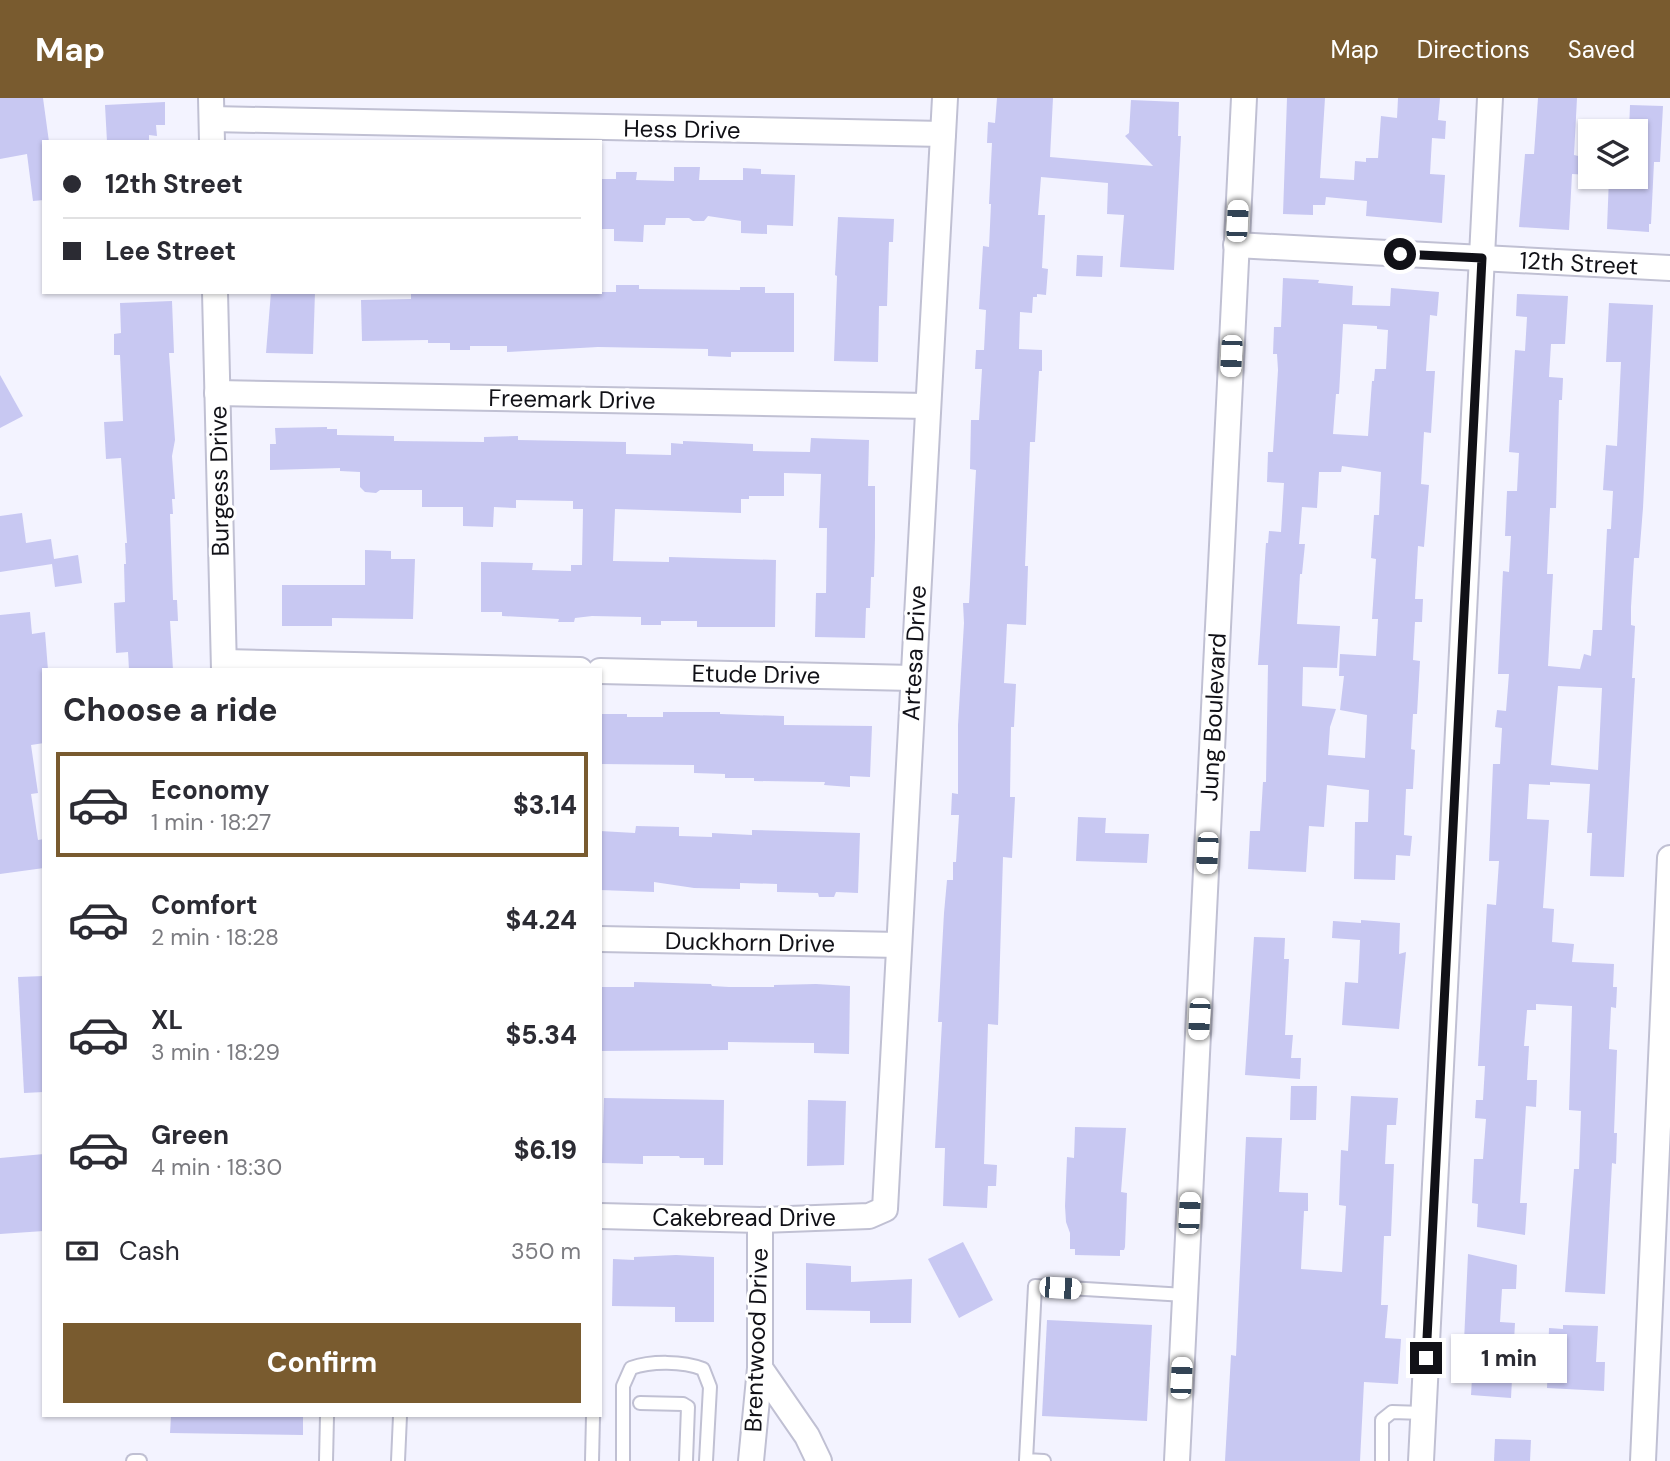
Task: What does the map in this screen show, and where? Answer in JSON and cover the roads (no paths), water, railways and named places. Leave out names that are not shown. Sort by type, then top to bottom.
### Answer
[{"type":"street","name":"Artesa Drive","points":[[885,1209],[945,98]]},
{"type":"street","name":"Jung Boulevard","points":[[1177,1461],[1244,98]]},
{"type":"street","points":[[1421,1461],[1490,98]]},
{"type":"street","name":"Hess Drive","points":[[212,119],[943,134]]},
{"type":"street","name":"12th Street","points":[[1236,245],[1670,268]]},
{"type":"street","name":"Burgess Drive","points":[[215,294],[224,666]]},
{"type":"street","name":"Freemark Drive","points":[[217,393],[927,406]]},
{"type":"street","points":[[224,666],[402,668]]},
{"type":"street","name":"Etude Drive","points":[[602,671],[913,678]]},
{"type":"street","points":[[1643,1461],[1670,858]]},
{"type":"street","name":"Duckhorn Drive","points":[[602,939],[899,945]]},
{"type":"street","name":"Cakebread Drive","points":[[602,1216],[760,1220],[869,1216],[885,1209]]},
{"type":"street","name":"Brentwood Drive","points":[[751,1461],[760,1368],[760,1220]]},
{"type":"street","points":[[760,1368],[807,1436],[819,1461]]},
{"type":"lane","points":[[1044,1461],[1026,1460],[1035,1286],[1185,1296]]},
{"type":"lane","points":[[622,1461],[622,1386],[631,1368],[642,1364],[692,1365],[703,1368],[710,1387],[706,1461]]},
{"type":"lane","points":[[640,1403],[683,1404],[688,1407],[686,1461]]},
{"type":"lane","points":[[1382,1461],[1382,1420],[1392,1412],[1424,1413]]},
{"type":"lane","points":[[326,1461],[327,1417]]},
{"type":"lane","points":[[398,1461],[400,1417]]},
{"type":"lane","points":[[592,1461],[593,1417]]},
{"type":"lane","points":[[133,1461],[140,1461]]}]
